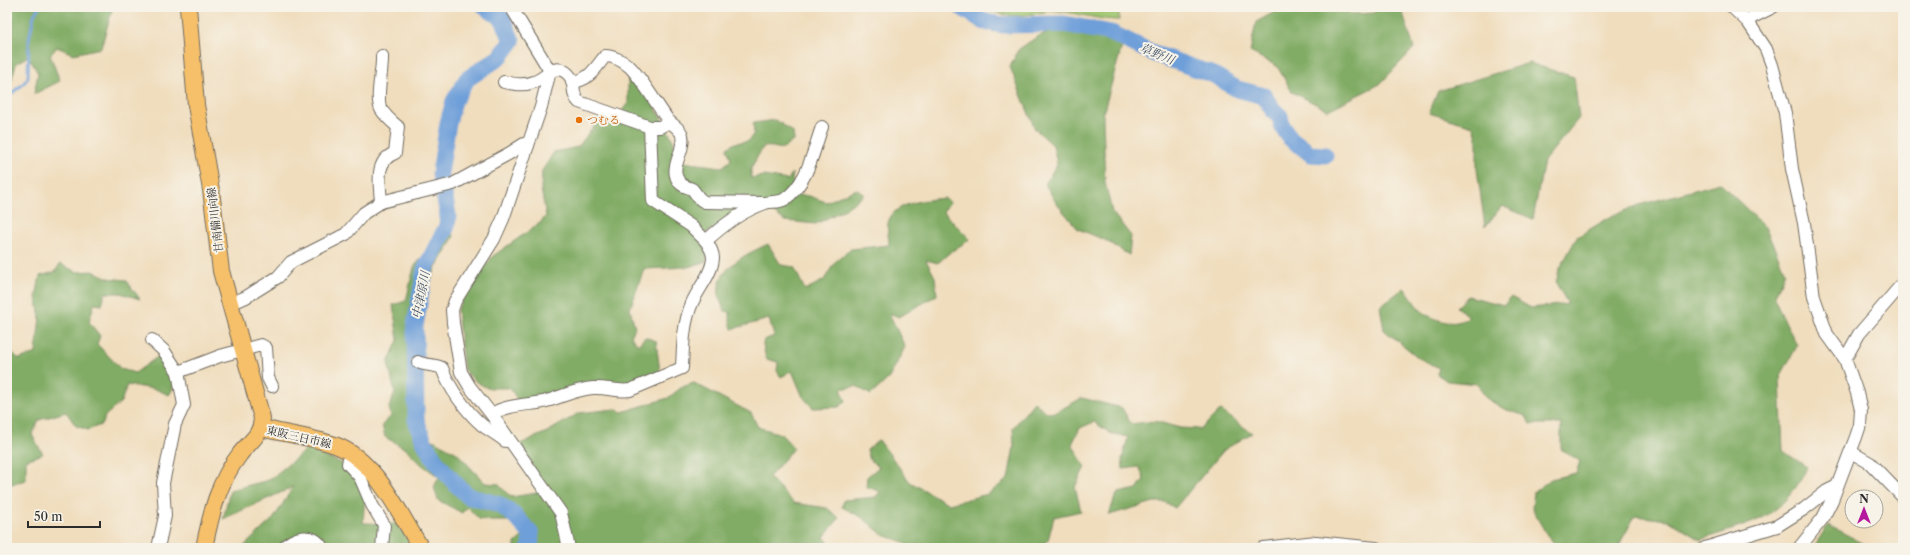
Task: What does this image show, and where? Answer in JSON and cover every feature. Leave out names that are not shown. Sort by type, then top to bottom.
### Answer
[{"type":"main road","name":"甘南備川向線","points":[[188,7],[196,105],[211,190],[222,271],[261,413],[261,428]]},
{"type":"main road","name":"東阪三日市線","points":[[204,548],[212,507],[219,489],[240,453],[255,438],[261,428],[335,445],[350,453],[372,470],[421,548]]},
{"type":"street","points":[[511,7],[550,71],[541,107],[503,219],[494,239],[462,288],[452,310],[461,372],[470,387],[492,414],[561,513],[569,548]]},
{"type":"street","points":[[1732,7],[1747,20],[1766,49],[1772,65],[1785,112],[1792,170],[1804,223],[1814,297],[1827,334],[1845,359],[1857,393],[1861,410],[1860,426],[1832,500],[1823,518],[1799,548]]},
{"type":"street","points":[[1747,20],[1773,7]]},
{"type":"street","points":[[381,202],[380,172],[383,162],[388,156],[396,153],[398,137],[398,127],[380,108],[379,99],[383,67],[382,56]]},
{"type":"street","points":[[572,82],[580,81],[586,78],[605,56],[612,56],[629,67],[669,122],[680,130],[682,136],[682,146],[674,170],[675,176],[682,185],[692,189],[701,201],[766,202],[784,200],[799,185],[807,170],[822,127]]},
{"type":"street","points":[[504,82],[517,84],[533,83],[540,80],[554,69],[565,72],[572,82],[574,96],[579,102],[650,127],[660,128],[669,122]]},
{"type":"street","points":[[492,414],[498,410],[544,401],[571,392],[593,388],[606,388],[622,391],[630,390],[682,368],[684,334],[691,304],[712,265],[713,257],[711,248],[692,226],[653,201],[650,127]]},
{"type":"street","points":[[230,304],[246,297],[278,277],[291,262],[346,234],[364,213],[381,202],[453,184],[524,144],[528,145]]},
{"type":"street","points":[[706,242],[729,222],[766,202]]},
{"type":"street","points":[[1845,359],[1859,334],[1903,283]]},
{"type":"street","points":[[152,340],[164,351],[178,372],[184,405],[175,424],[163,483],[165,516],[158,548]]},
{"type":"street","points":[[178,372],[243,349],[261,346],[266,348],[268,378],[272,386]]},
{"type":"street","points":[[418,362],[423,364],[435,364],[442,368],[447,382],[478,421],[496,433],[507,443],[511,442]]},
{"type":"street","points":[[1851,452],[1870,463],[1903,497]]},
{"type":"street","points":[[350,453],[348,464],[360,478],[372,505],[384,525],[382,548]]},
{"type":"street","points":[[1705,548],[1777,526],[1804,509],[1827,490],[1837,486]]},
{"type":"street","points":[[284,548],[287,543],[299,537],[310,538],[322,548]]},
{"type":"street","points":[[1263,548],[1316,542],[1376,548]]},
{"type":"green space","points":[[7,7],[113,7],[101,48],[73,54],[57,47],[50,55],[60,81],[34,94],[38,73],[28,56],[16,64],[7,96]]},
{"type":"green space","points":[[983,7],[1119,7],[1119,20],[1104,19],[1058,11],[1019,16],[998,13]]},
{"type":"green space","points":[[1284,7],[1341,7],[1351,14],[1373,13],[1380,7],[1401,7],[1414,48],[1380,84],[1328,110],[1292,92],[1277,66],[1250,52],[1256,22]]},
{"type":"green space","points":[[1060,26],[1087,26],[1124,39],[1103,114],[1105,182],[1112,212],[1131,236],[1129,255],[1105,240],[1078,229],[1057,204],[1045,184],[1057,164],[1053,145],[1035,129],[1010,67],[1019,49],[1037,37]]},
{"type":"green space","points":[[1529,63],[1574,77],[1579,118],[1544,161],[1533,219],[1502,206],[1485,227],[1477,169],[1477,137],[1473,126],[1429,113],[1438,91]]},
{"type":"green space","points":[[628,70],[654,105],[674,142],[675,161],[722,167],[731,160],[727,148],[735,143],[749,141],[754,133],[753,123],[776,120],[793,132],[794,140],[789,145],[782,148],[763,147],[751,168],[751,178],[763,176],[788,180],[792,173],[794,195],[809,196],[826,202],[857,189],[864,195],[845,209],[816,224],[785,221],[758,201],[706,233],[709,254],[705,262],[688,267],[644,269],[630,309],[635,327],[631,337],[638,345],[645,337],[656,341],[660,372],[629,388],[518,401],[510,388],[487,388],[475,381],[464,370],[457,310],[467,290],[493,256],[540,223],[546,216],[541,189],[542,171],[554,152],[578,147],[602,116],[621,112],[628,103]]},
{"type":"green space","points":[[1720,183],[1765,227],[1785,272],[1774,298],[1797,346],[1780,377],[1783,451],[1807,467],[1804,475],[1782,504],[1767,515],[1745,525],[1700,540],[1668,520],[1635,516],[1620,543],[1620,548],[1558,548],[1547,535],[1532,509],[1534,492],[1551,479],[1576,473],[1580,461],[1561,449],[1561,424],[1530,424],[1526,416],[1504,409],[1486,398],[1477,384],[1447,381],[1437,374],[1439,368],[1419,358],[1384,330],[1380,306],[1404,288],[1423,312],[1446,322],[1459,322],[1469,316],[1457,307],[1468,296],[1504,305],[1511,297],[1531,308],[1568,304],[1556,283],[1559,270],[1577,237],[1610,217],[1639,205]]},
{"type":"green space","points":[[944,198],[950,202],[943,212],[970,239],[938,263],[926,260],[935,277],[937,295],[899,317],[889,313],[905,347],[889,378],[871,395],[856,386],[841,389],[846,401],[839,407],[813,408],[803,397],[792,371],[781,377],[777,371],[778,362],[766,359],[763,344],[764,340],[774,336],[769,319],[732,329],[730,312],[724,311],[719,297],[719,287],[727,270],[734,263],[751,252],[768,244],[781,265],[794,267],[805,290],[824,280],[835,262],[851,249],[889,245],[888,223],[898,209],[913,203]]},
{"type":"green space","points":[[451,230],[454,236],[436,267],[424,299],[419,337],[420,381],[410,406],[418,432],[457,453],[485,483],[498,484],[511,497],[537,493],[532,463],[520,444],[549,431],[579,413],[615,409],[622,412],[668,398],[682,387],[694,383],[751,413],[758,427],[781,434],[794,448],[769,477],[794,503],[827,508],[839,518],[824,537],[833,548],[515,548],[515,543],[523,536],[522,530],[512,521],[491,521],[479,519],[467,507],[462,513],[438,500],[434,487],[439,477],[421,464],[406,449],[385,437],[382,425],[391,416],[389,407],[395,393],[388,363],[398,340],[393,305],[406,301],[414,267],[428,250],[433,238]]},
{"type":"green space","points":[[60,264],[77,272],[93,271],[108,278],[126,280],[140,299],[120,293],[105,293],[102,305],[94,304],[89,322],[100,336],[97,344],[121,369],[135,373],[163,353],[173,374],[174,384],[169,395],[155,389],[127,385],[121,402],[105,416],[103,424],[88,430],[76,426],[66,412],[39,420],[32,435],[43,454],[26,460],[26,480],[7,485],[7,405],[9,398],[7,395],[7,348],[19,359],[36,353],[40,317],[36,297],[40,276],[55,272]]},
{"type":"green space","points":[[1082,398],[1122,408],[1131,424],[1155,421],[1180,428],[1201,429],[1220,410],[1252,433],[1224,450],[1175,508],[1165,502],[1154,502],[1109,515],[1118,493],[1137,489],[1144,479],[1139,467],[1123,469],[1122,459],[1128,437],[1110,433],[1094,422],[1080,428],[1072,444],[1085,467],[1075,487],[1081,511],[1054,517],[1048,540],[1038,548],[910,548],[904,542],[883,535],[863,518],[842,507],[844,500],[876,497],[880,491],[866,487],[867,477],[879,467],[870,460],[867,450],[879,440],[910,482],[949,504],[988,494],[1008,479],[1014,447],[1013,428],[1034,402],[1048,413],[1056,412]]},
{"type":"green space","points":[[307,449],[346,465],[365,495],[363,523],[397,524],[409,541],[411,548],[345,548],[324,541],[324,548],[242,548],[274,518],[293,487],[223,519],[230,490],[269,480]]},
{"type":"green space","points":[[1828,525],[1872,548],[1813,548]]},
{"type":"waterway","points":[[7,97],[28,78],[29,39],[34,15],[39,7]]},
{"type":"waterway","name":"中津原川","points":[[485,7],[503,19],[512,41],[500,57],[467,79],[454,101],[448,123],[440,173],[448,215],[447,226],[425,269],[415,326],[416,420],[424,442],[437,463],[468,496],[500,505],[515,516],[531,534],[530,548]]},
{"type":"waterway","name":"草野川","points":[[961,7],[985,22],[1002,25],[1064,24],[1111,33],[1155,54],[1214,75],[1237,89],[1264,96],[1273,110],[1280,116],[1282,126],[1290,138],[1311,154],[1325,155]]},
{"type":"place","name":"つむる","points":[[579,120]]}]
